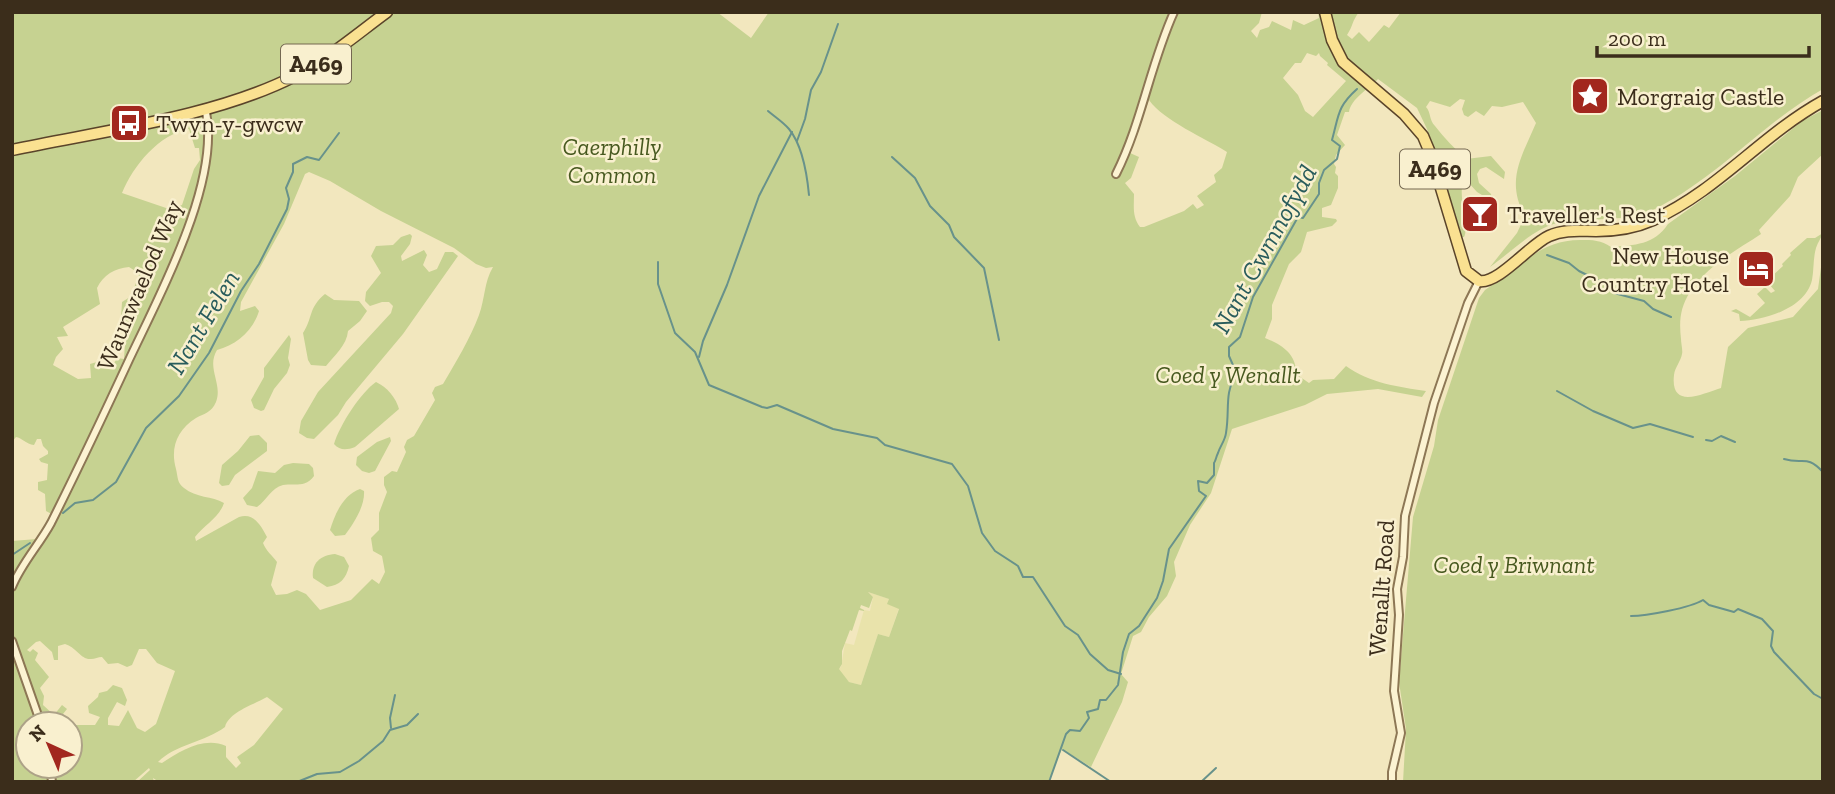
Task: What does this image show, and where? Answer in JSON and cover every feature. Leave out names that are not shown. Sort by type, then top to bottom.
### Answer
[{"type":"main road","name":"A469","points":[[12,150],[205,108],[273,86],[315,65],[387,12]]},
{"type":"main road","name":"A469","points":[[1325,12],[1332,40],[1343,62],[1404,114],[1423,136],[1466,271],[1479,281]]},
{"type":"main road","points":[[1479,281],[1490,279],[1536,243],[1560,231],[1621,229],[1643,224],[1674,209],[1711,187],[1782,128],[1823,101]]},
{"type":"street","points":[[1116,174],[1133,135],[1174,12]]},
{"type":"street","name":"Waunwaelod Way","points":[[12,587],[51,523],[145,325],[195,207],[206,163],[205,108]]},
{"type":"street","name":"Wenallt Road","points":[[1392,782],[1401,733],[1394,691],[1399,615],[1397,589],[1403,557],[1405,516],[1434,403],[1468,303],[1479,281]]},
{"type":"street","points":[[12,641],[36,710]]},
{"type":"shaded area","points":[[868,592],[889,599],[888,604],[899,608],[889,637],[878,634],[861,685],[849,682],[838,669],[841,667],[845,643],[854,645],[864,610],[870,611],[873,597]]},
{"type":"green space","points":[[12,12],[717,12],[751,38],[769,12],[1170,12],[1167,20],[1169,22],[1174,12],[1262,12],[1259,23],[1251,31],[1257,38],[1260,30],[1269,27],[1272,21],[1291,30],[1293,20],[1304,25],[1319,18],[1318,12],[1359,12],[1347,35],[1352,39],[1359,32],[1369,42],[1384,25],[1389,28],[1401,12],[1823,12],[1823,89],[1780,117],[1701,181],[1657,208],[1633,216],[1570,221],[1548,226],[1490,267],[1517,233],[1525,216],[1516,191],[1516,180],[1521,158],[1536,123],[1523,102],[1502,107],[1492,106],[1484,116],[1476,111],[1468,117],[1462,109],[1465,100],[1460,99],[1450,107],[1430,101],[1426,107],[1433,124],[1466,159],[1491,156],[1505,172],[1504,179],[1486,167],[1480,169],[1477,174],[1479,183],[1491,194],[1492,201],[1477,192],[1468,182],[1462,187],[1466,227],[1464,237],[1460,237],[1445,179],[1417,108],[1378,79],[1360,94],[1349,112],[1345,112],[1337,135],[1345,145],[1336,155],[1334,164],[1338,188],[1331,205],[1322,208],[1322,217],[1337,221],[1332,226],[1307,232],[1301,252],[1289,264],[1272,305],[1272,319],[1265,338],[1277,343],[1291,355],[1296,374],[1309,383],[1313,380],[1334,379],[1346,366],[1374,380],[1426,391],[1422,397],[1378,389],[1327,394],[1305,405],[1232,429],[1211,493],[1190,525],[1174,562],[1176,576],[1167,596],[1149,617],[1141,632],[1133,636],[1121,674],[1128,682],[1122,702],[1091,767],[1062,749],[1048,782],[159,782],[153,778],[154,782],[137,782],[149,768],[133,782],[12,782],[12,541],[44,541],[57,517],[46,511],[45,494],[38,490],[38,482],[47,480],[48,464],[39,459],[48,454],[48,451],[41,439],[37,439],[34,445],[16,437],[12,442]],"holes":[[[1307,53],[1316,56],[1319,53],[1327,65],[1346,81],[1313,117],[1305,111],[1298,95],[1283,78],[1295,63],[1301,63]],[[1149,100],[1174,122],[1227,152],[1222,168],[1214,175],[1216,182],[1197,196],[1204,205],[1197,209],[1193,204],[1184,211],[1144,227],[1140,227],[1136,219],[1134,194],[1125,183],[1131,178],[1139,157],[1130,153]],[[189,129],[195,148],[199,148],[200,160],[194,169],[182,205],[169,209],[122,193],[133,172],[148,153],[167,137]],[[309,172],[330,181],[381,211],[454,248],[476,264],[486,268],[493,267],[479,315],[467,342],[443,384],[435,387],[432,393],[435,400],[414,436],[407,440],[404,447],[406,452],[397,472],[392,471],[384,477],[387,492],[379,513],[379,530],[371,538],[373,551],[382,556],[385,572],[379,584],[372,579],[351,600],[320,610],[306,594],[297,590],[276,595],[271,585],[277,562],[264,546],[267,537],[253,518],[239,517],[196,541],[195,537],[219,513],[224,503],[194,494],[184,488],[179,482],[174,461],[177,440],[184,428],[210,411],[216,402],[218,389],[213,363],[217,350],[231,345],[253,325],[259,311],[255,306],[240,311],[241,302],[284,224],[305,174]],[[129,267],[139,276],[130,297],[122,302],[121,318],[131,325],[125,343],[124,359],[117,358],[113,365],[104,360],[90,364],[91,378],[78,379],[53,365],[63,349],[57,337],[68,336],[63,327],[100,304],[97,288],[106,276]],[[868,592],[889,599],[887,604],[899,609],[889,637],[878,634],[861,685],[849,682],[839,669],[850,630],[852,631],[859,610],[864,611],[860,608],[861,605],[869,608],[873,597]],[[267,697],[283,709],[254,745],[237,757],[241,763],[236,768],[226,757],[226,746],[218,743],[192,746],[162,763],[158,762],[173,751],[217,732],[225,727],[236,713]]]},
{"type":"green space","name":"Coed y Briwnant","points":[[1823,110],[1823,154],[1798,177],[1790,196],[1759,230],[1761,234],[1713,267],[1690,292],[1680,320],[1682,353],[1674,375],[1674,386],[1677,393],[1689,397],[1721,388],[1728,347],[1748,328],[1793,317],[1818,289],[1823,253],[1823,782],[1403,782],[1406,729],[1399,682],[1413,517],[1434,446],[1438,420],[1479,298],[1485,290],[1530,257],[1552,245],[1589,240],[1611,247],[1650,240],[1802,121]]},
{"type":"green space","points":[[1823,233],[1815,252],[1812,280],[1801,298],[1782,311],[1740,321],[1739,314],[1731,311],[1736,309],[1750,317],[1765,303],[1757,294],[1765,287],[1771,293],[1775,291],[1769,284],[1772,281],[1770,278],[1783,266],[1790,253],[1807,238],[1815,238]]},
{"type":"green space","points":[[410,234],[410,244],[401,256],[402,261],[424,250],[427,255],[423,265],[429,272],[437,269],[445,252],[453,252],[458,256],[403,334],[338,415],[314,439],[307,438],[299,433],[301,421],[318,392],[391,313],[393,306],[389,302],[370,306],[365,301],[366,292],[381,273],[371,256],[376,246],[393,245],[401,237]]},
{"type":"green space","points":[[325,294],[334,300],[359,301],[367,311],[348,331],[343,346],[326,366],[311,365],[303,333],[313,309]]},
{"type":"green space","points":[[289,335],[290,365],[261,411],[254,408],[251,400],[264,377],[264,368]]},
{"type":"green space","points":[[376,382],[391,393],[399,409],[355,447],[339,448],[334,444],[346,419],[357,401]]},
{"type":"green space","points":[[259,435],[267,443],[267,451],[235,475],[229,485],[222,486],[219,483],[222,465],[250,436]]},
{"type":"green space","points":[[390,437],[391,441],[375,471],[362,471],[356,465],[357,457],[377,442]]},
{"type":"green space","points":[[309,464],[313,468],[314,476],[311,480],[304,484],[283,485],[272,491],[257,507],[247,505],[243,498],[252,488],[258,471],[275,473],[284,465]]},
{"type":"green space","points":[[360,489],[364,491],[364,497],[358,514],[345,535],[335,536],[330,530],[337,512],[344,500]]},
{"type":"green space","points":[[335,554],[344,557],[349,566],[342,581],[327,587],[313,578],[314,568],[321,558]]},
{"type":"waterway","points":[[797,141],[811,90],[821,72],[838,24]]},
{"type":"waterway","name":"Nant Cwmnofydd","points":[[1049,782],[1066,734],[1070,730],[1080,731],[1089,718],[1087,712],[1098,709],[1100,700],[1106,700],[1118,685],[1129,634],[1139,626],[1157,598],[1169,549],[1206,496],[1199,491],[1198,481],[1207,483],[1214,475],[1214,463],[1225,436],[1229,395],[1236,372],[1229,356],[1229,347],[1240,337],[1253,297],[1298,217],[1303,218],[1319,194],[1319,183],[1324,170],[1337,159],[1340,146],[1332,140],[1338,118],[1342,106],[1357,89]]},
{"type":"waterway","points":[[768,111],[789,129],[798,144],[809,195]]},
{"type":"waterway","points":[[699,357],[759,196],[792,132]]},
{"type":"waterway","name":"Nant Felen","points":[[63,513],[75,503],[93,500],[116,482],[146,428],[179,396],[209,353],[287,209],[289,199],[286,188],[293,172],[293,164],[307,157],[319,160],[339,133]]},
{"type":"waterway","points":[[892,157],[915,178],[930,206],[949,225],[954,237],[984,268],[999,340]]},
{"type":"waterway","points":[[1547,255],[1569,263],[1605,284],[1614,293],[1644,301],[1653,309],[1671,317]]},
{"type":"waterway","points":[[658,262],[658,284],[675,333],[695,352],[709,385],[762,407],[777,405],[833,429],[877,438],[885,445],[952,464],[968,486],[982,533],[995,551],[1018,566],[1023,577],[1033,577],[1065,626],[1078,635],[1090,654],[1108,670],[1121,674]]},
{"type":"waterway","points":[[1557,391],[1593,411],[1633,428],[1650,424],[1693,437]]},
{"type":"waterway","points":[[1706,440],[1712,441],[1721,436],[1735,442]]},
{"type":"waterway","points":[[1784,459],[1813,463],[1823,472]]},
{"type":"waterway","name":"Nant Felen","points":[[12,555],[30,543]]},
{"type":"waterway","points":[[1631,616],[1668,611],[1703,600],[1709,605],[1734,612],[1738,609],[1762,619],[1773,631],[1771,646],[1774,652],[1814,694],[1823,699]]},
{"type":"waterway","points":[[391,728],[390,718],[395,695]]},
{"type":"waterway","points":[[297,782],[317,774],[340,772],[359,761],[383,741],[390,730],[407,725],[418,714]]},
{"type":"waterway","points":[[1063,750],[1111,782]]},
{"type":"waterway","points":[[1201,782],[1216,768]]},
{"type":"place","name":"Morgraig Castle","points":[[1590,96]]},
{"type":"place","name":"Twyn-y-gwcw","points":[[129,123]]},
{"type":"place","name":"Traveller's Rest","points":[[1480,214]]},
{"type":"place","name":"New House Country Hotel","points":[[1756,269]]},
{"type":"park label","name":"Caerphilly Common","points":[[612,160]]},
{"type":"park label","name":"Coed y Wenallt","points":[[1228,374]]}]
